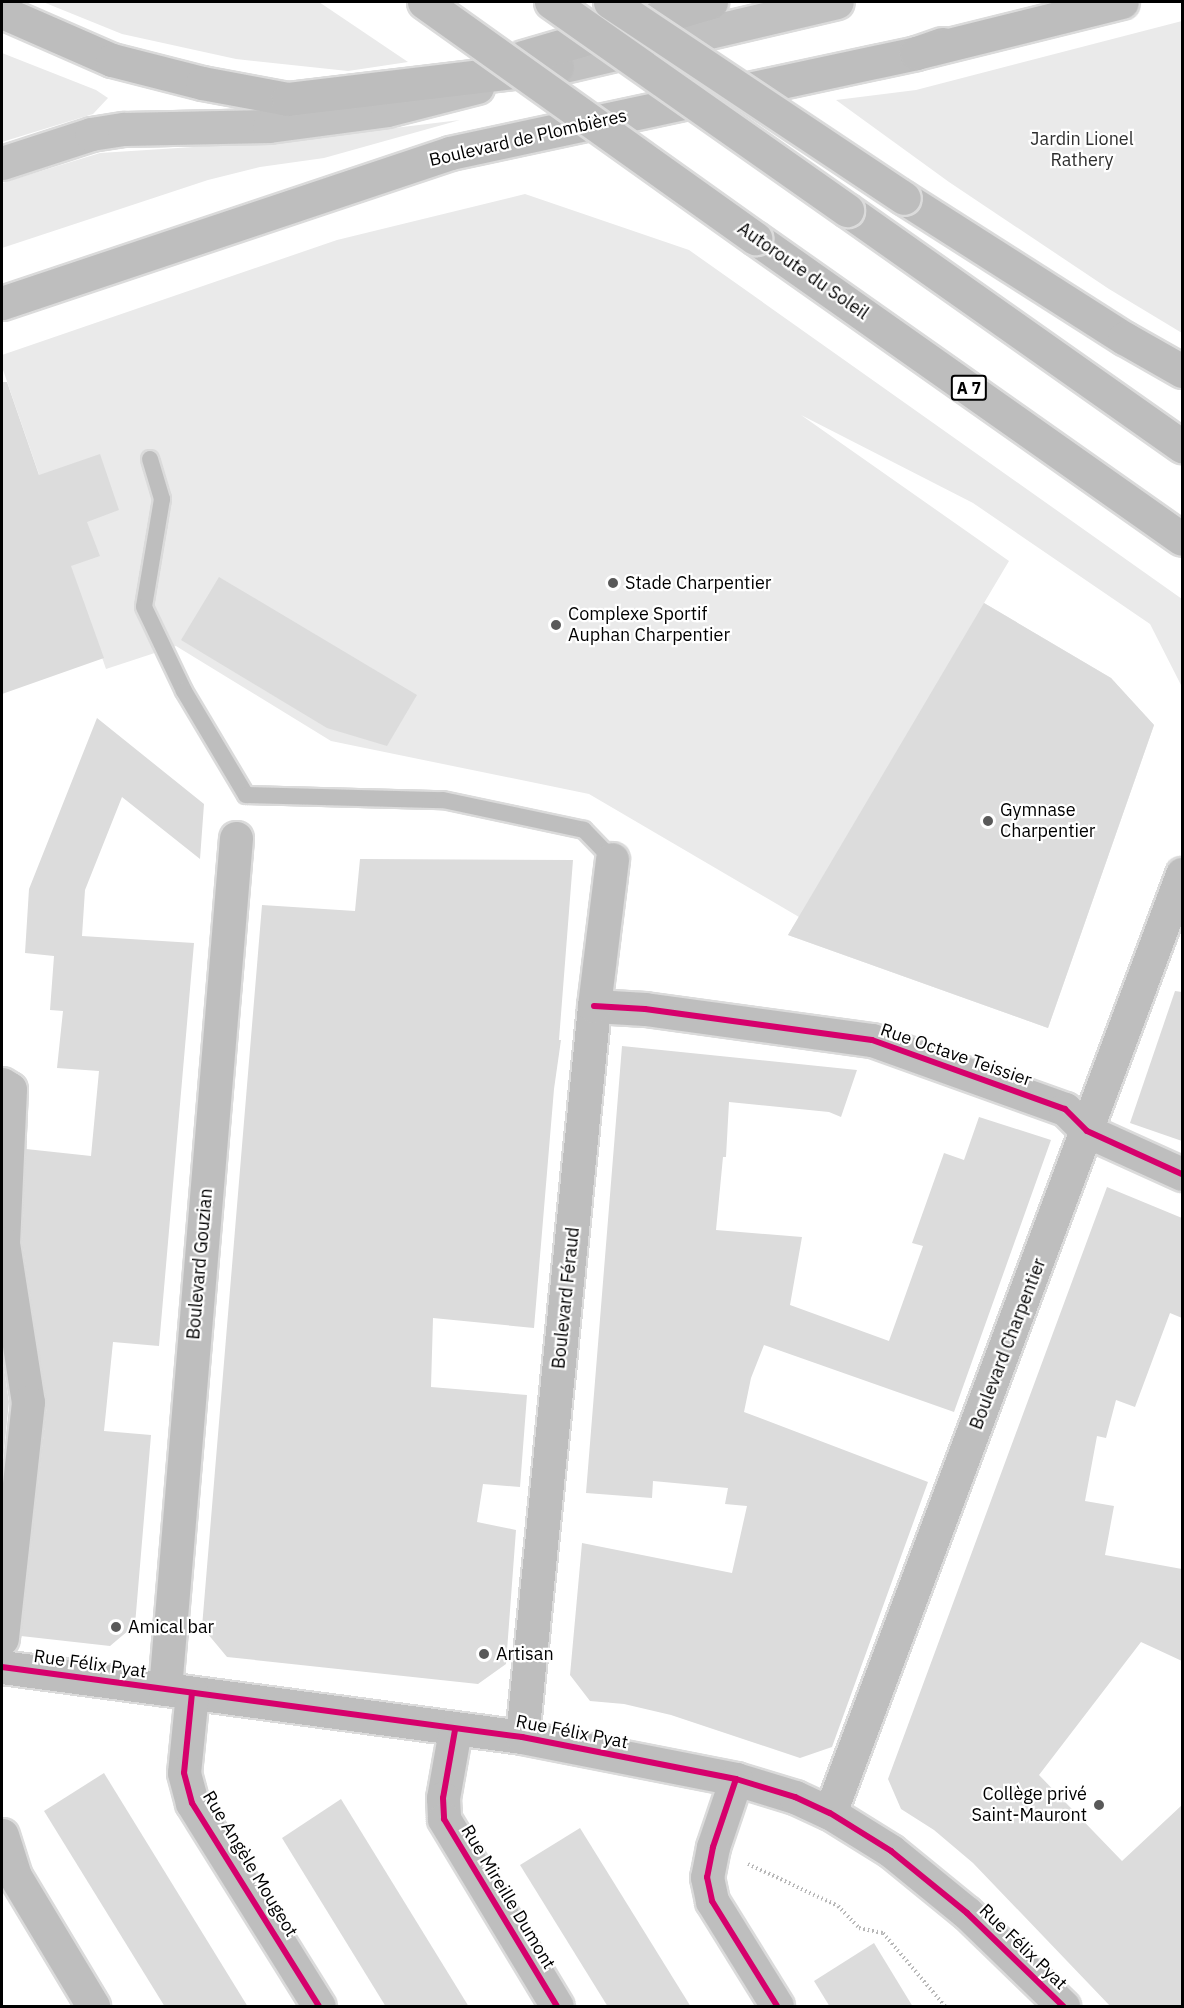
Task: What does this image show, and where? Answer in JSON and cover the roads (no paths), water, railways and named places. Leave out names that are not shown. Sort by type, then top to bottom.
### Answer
[{"type":"highway","name":"Autoroute du Soleil","points":[[424,2],[1182,538]]},
{"type":"highway","points":[[550,2],[1182,446]]},
{"type":"highway","points":[[610,2],[904,198],[1124,338],[1182,371]]},
{"type":"highway","points":[[435,83],[711,2]]},
{"type":"highway","points":[[916,53],[1122,2]]},
{"type":"highway","points":[[10,16],[122,63],[202,83],[288,99],[557,67]]},
{"type":"main road","points":[[2,163],[91,134],[124,129],[269,126],[387,110],[557,67],[837,2]]},
{"type":"street","name":"Boulevard de Plombières","points":[[2,303],[450,153],[916,53],[1063,2]]},
{"type":"street","name":"Boulevard Gouzian","points":[[178,1691],[236,838]]},
{"type":"street","name":"Boulevard Féraud","points":[[522,1737],[594,1006],[612,859]]},
{"type":"street","name":"Boulevard Charpentier","points":[[830,1813],[1182,874]]},
{"type":"street","name":"Rue Octave Teissier","points":[[594,1006],[645,1009],[872,1040],[1065,1109],[1087,1131],[1182,1174]]},
{"type":"street","points":[[2,1084],[10,1089],[3,1243],[28,1402],[4,1589],[2,1639]]},
{"type":"street","name":"Rue Félix Pyat","points":[[2,1667],[455,1730],[522,1737],[736,1779],[795,1797],[830,1813],[870,1836],[967,1913],[1063,2007]]},
{"type":"street","name":"Rue Angèle Mougeot","points":[[178,1691],[184,1773],[192,1803],[319,2007]]},
{"type":"street","name":"Rue Mireille Dumont","points":[[455,1730],[443,1798],[444,1819],[557,2007]]},
{"type":"street","points":[[736,1779],[713,1846],[706,1877],[712,1900],[777,2007]]},
{"type":"street","points":[[2,1835],[15,1876],[93,2007]]},
{"type":"lane","points":[[150,459],[162,499],[144,607],[184,691],[246,795],[443,800],[584,830],[612,859]]},
{"type":"place","name":"Stade Charpentier","points":[[613,583]]},
{"type":"place","name":"Complexe Sportif Auphan Charpentier","points":[[556,625]]},
{"type":"place","name":"Gymnase Charpentier","points":[[988,821]]},
{"type":"place","name":"Amical bar","points":[[116,1627]]},
{"type":"place","name":"Artisan","points":[[484,1654]]},
{"type":"place","name":"Collège privé Saint-Mauront","points":[[1099,1805]]},
{"type":"park label","name":"Jardin Lionel Rathery","points":[[1082,150]]}]
